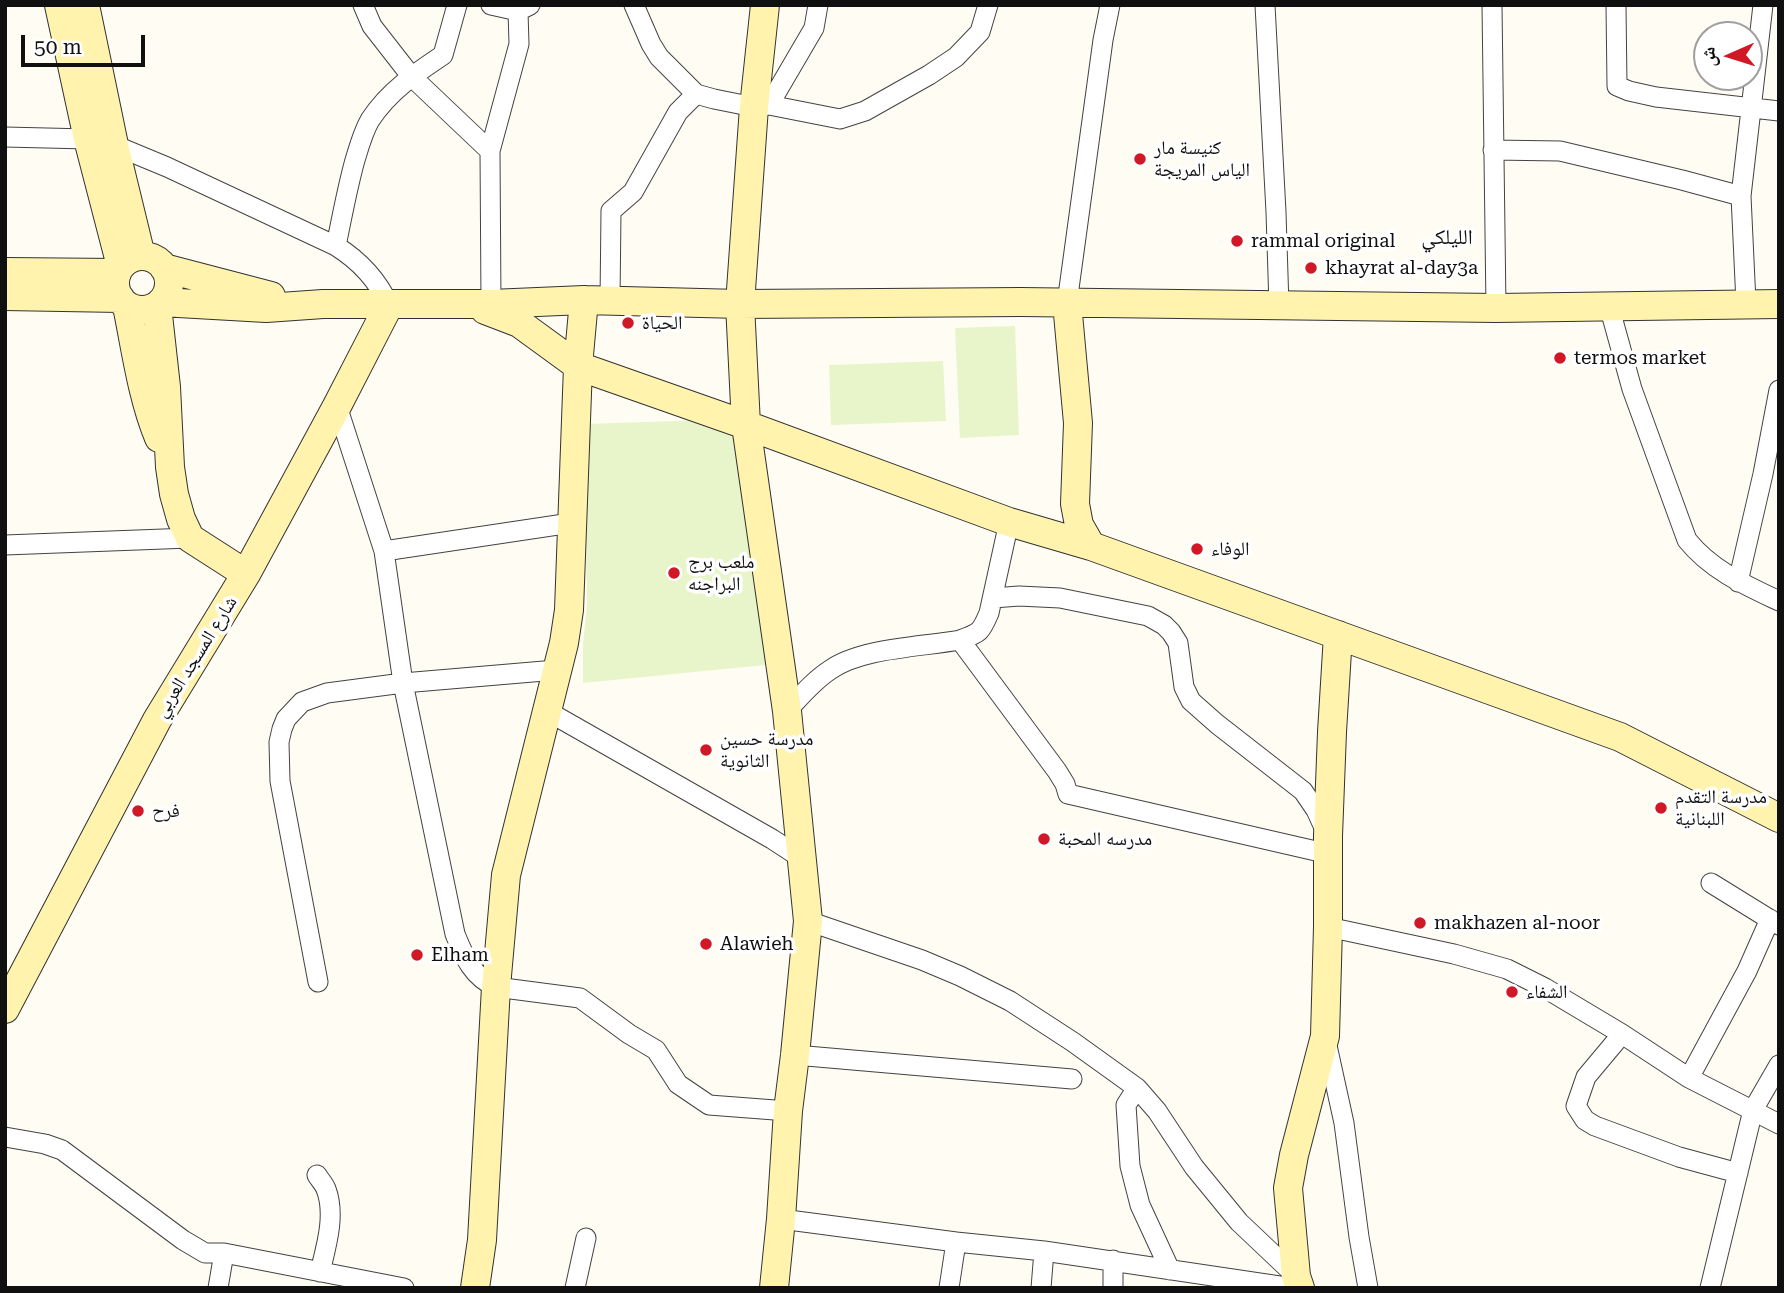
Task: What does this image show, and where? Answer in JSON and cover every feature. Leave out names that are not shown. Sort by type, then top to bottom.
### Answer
[{"type":"street","points":[[59,5],[101,142],[132,278],[142,310],[159,304],[266,308],[323,304],[597,301],[1496,308],[1779,304]]},
{"type":"street","points":[[85,5],[101,142]]},
{"type":"street","points":[[363,5],[372,26],[411,76],[489,151]]},
{"type":"street","points":[[336,246],[349,183],[361,140],[370,120],[393,92],[411,76],[443,55],[457,5]]},
{"type":"street","points":[[491,5],[524,8],[519,44],[489,151],[491,304]]},
{"type":"street","points":[[634,5],[659,57],[696,94],[840,119],[865,111],[956,57],[980,32],[988,5]]},
{"type":"street","points":[[765,5],[761,106],[740,303],[746,425],[787,711],[808,921],[788,1111],[774,1288]]},
{"type":"street","points":[[761,106],[814,28],[818,5]]},
{"type":"street","points":[[1091,546],[1079,526],[1075,504],[1078,423],[1067,303],[1102,40],[1110,5]]},
{"type":"street","points":[[1265,5],[1279,306]]},
{"type":"street","points":[[1492,5],[1496,308]]},
{"type":"street","points":[[1616,5],[1617,86],[1656,97],[1779,111]]},
{"type":"street","points":[[1746,303],[1741,196],[1763,5]]},
{"type":"street","points":[[475,1288],[482,1240],[496,987],[506,875],[564,643],[569,610],[578,366],[597,301],[611,211],[633,192],[678,112],[696,94]]},
{"type":"street","points":[[5,136],[101,142],[177,171],[336,246],[368,271],[388,305]]},
{"type":"street","points":[[1493,150],[1560,151],[1741,196]]},
{"type":"street","points":[[5,272],[169,282],[166,296],[159,304],[170,467],[177,507],[190,538],[246,574]]},
{"type":"street","points":[[132,278],[152,422],[170,467]]},
{"type":"street","points":[[5,296],[132,278],[323,304]]},
{"type":"street","points":[[459,304],[519,323],[578,366],[1009,522],[1091,546],[1620,737],[1779,818]]},
{"type":"street","name":"شارع المسجد العربي","points":[[5,1009],[157,720],[246,574],[388,305]]},
{"type":"street","points":[[1609,306],[1632,388],[1687,540],[1704,559],[1738,582],[1779,601]]},
{"type":"street","points":[[1738,582],[1779,390]]},
{"type":"street","points":[[337,406],[384,551],[403,683],[455,934],[473,971],[486,983],[496,987],[580,998],[656,1050],[678,1084],[709,1105],[788,1111]]},
{"type":"street","points":[[787,711],[812,684],[830,670],[858,656],[960,640],[977,634],[984,624],[993,598],[1009,522]]},
{"type":"street","points":[[384,551],[572,523]]},
{"type":"street","points":[[5,545],[190,538]]},
{"type":"street","points":[[993,598],[1060,598],[1148,616],[1164,625],[1178,643],[1184,687],[1191,701],[1303,791],[1316,810],[1328,845]]},
{"type":"street","points":[[1297,1284],[1288,1188],[1325,1036],[1328,845],[1338,635]]},
{"type":"street","points":[[960,640],[1057,771],[1068,794],[1328,845]]},
{"type":"street","points":[[318,982],[280,781],[279,742],[286,719],[302,702],[327,693],[403,683],[556,670]]},
{"type":"street","points":[[547,711],[801,858]]},
{"type":"street","points":[[1689,1078],[1774,922],[1711,883]]},
{"type":"street","points":[[808,921],[922,960],[1010,1001],[1137,1088],[1157,1111],[1194,1167],[1231,1213],[1297,1284]]},
{"type":"street","points":[[1328,927],[1454,954],[1507,969],[1545,988],[1622,1034],[1689,1078],[1779,1124]]},
{"type":"street","points":[[1622,1034],[1586,1077],[1576,1105],[1585,1119],[1595,1126],[1679,1157],[1738,1173]]},
{"type":"street","points":[[1325,1036],[1344,1122],[1368,1288]]},
{"type":"street","points":[[795,1055],[1072,1079]]},
{"type":"street","points":[[1710,1288],[1753,1110],[1779,1065]]},
{"type":"street","points":[[1137,1088],[1126,1105],[1130,1166],[1140,1205],[1170,1270]]},
{"type":"street","points":[[5,1137],[46,1144],[62,1150],[183,1240],[205,1253],[224,1253],[404,1288]]},
{"type":"street","points":[[317,1175],[326,1187],[330,1214],[329,1234],[320,1272]]},
{"type":"street","points":[[781,1219],[1297,1284]]},
{"type":"street","points":[[575,1288],[586,1238]]},
{"type":"street","points":[[949,1288],[956,1242]]},
{"type":"street","points":[[1041,1288],[1044,1251]]},
{"type":"street","points":[[218,1288],[224,1253]]},
{"type":"street","points":[[1113,1260],[1113,1288]]},
{"type":"green space","points":[[1015,326],[1019,435],[960,438],[955,328]]},
{"type":"green space","points":[[943,361],[946,421],[831,425],[829,365]]},
{"type":"green space","name":"ملعب برج البراجنه","points":[[735,419],[775,664],[583,683],[587,606],[587,424]]},
{"type":"place","name":"كنيسة مار الياس المريجة","points":[[1140,159]]},
{"type":"place","name":"rammal original","points":[[1237,241]]},
{"type":"place","name":"khayrat al-day3a","points":[[1311,268]]},
{"type":"place","name":"الحياة","points":[[628,323]]},
{"type":"place","name":"termos market","points":[[1560,358]]},
{"type":"place","name":"الوفاء","points":[[1197,549]]},
{"type":"place","name":"ملعب برج البراجنه","points":[[674,573]]},
{"type":"place","name":"مدرسة حسين الثانوية","points":[[706,750]]},
{"type":"place","name":"مدرسة التقدم اللبنانية","points":[[1661,808]]},
{"type":"place","name":"فرح","points":[[138,811]]},
{"type":"place","name":"مدرسه المحبة","points":[[1044,839]]},
{"type":"place","name":"makhazen al-noor","points":[[1420,923]]},
{"type":"place","name":"Alawieh","points":[[706,944]]},
{"type":"place","name":"Elham","points":[[417,955]]},
{"type":"place","name":"الشفاء","points":[[1512,992]]},
{"type":"district","name":"الليلكي","points":[[1447,238]]}]
